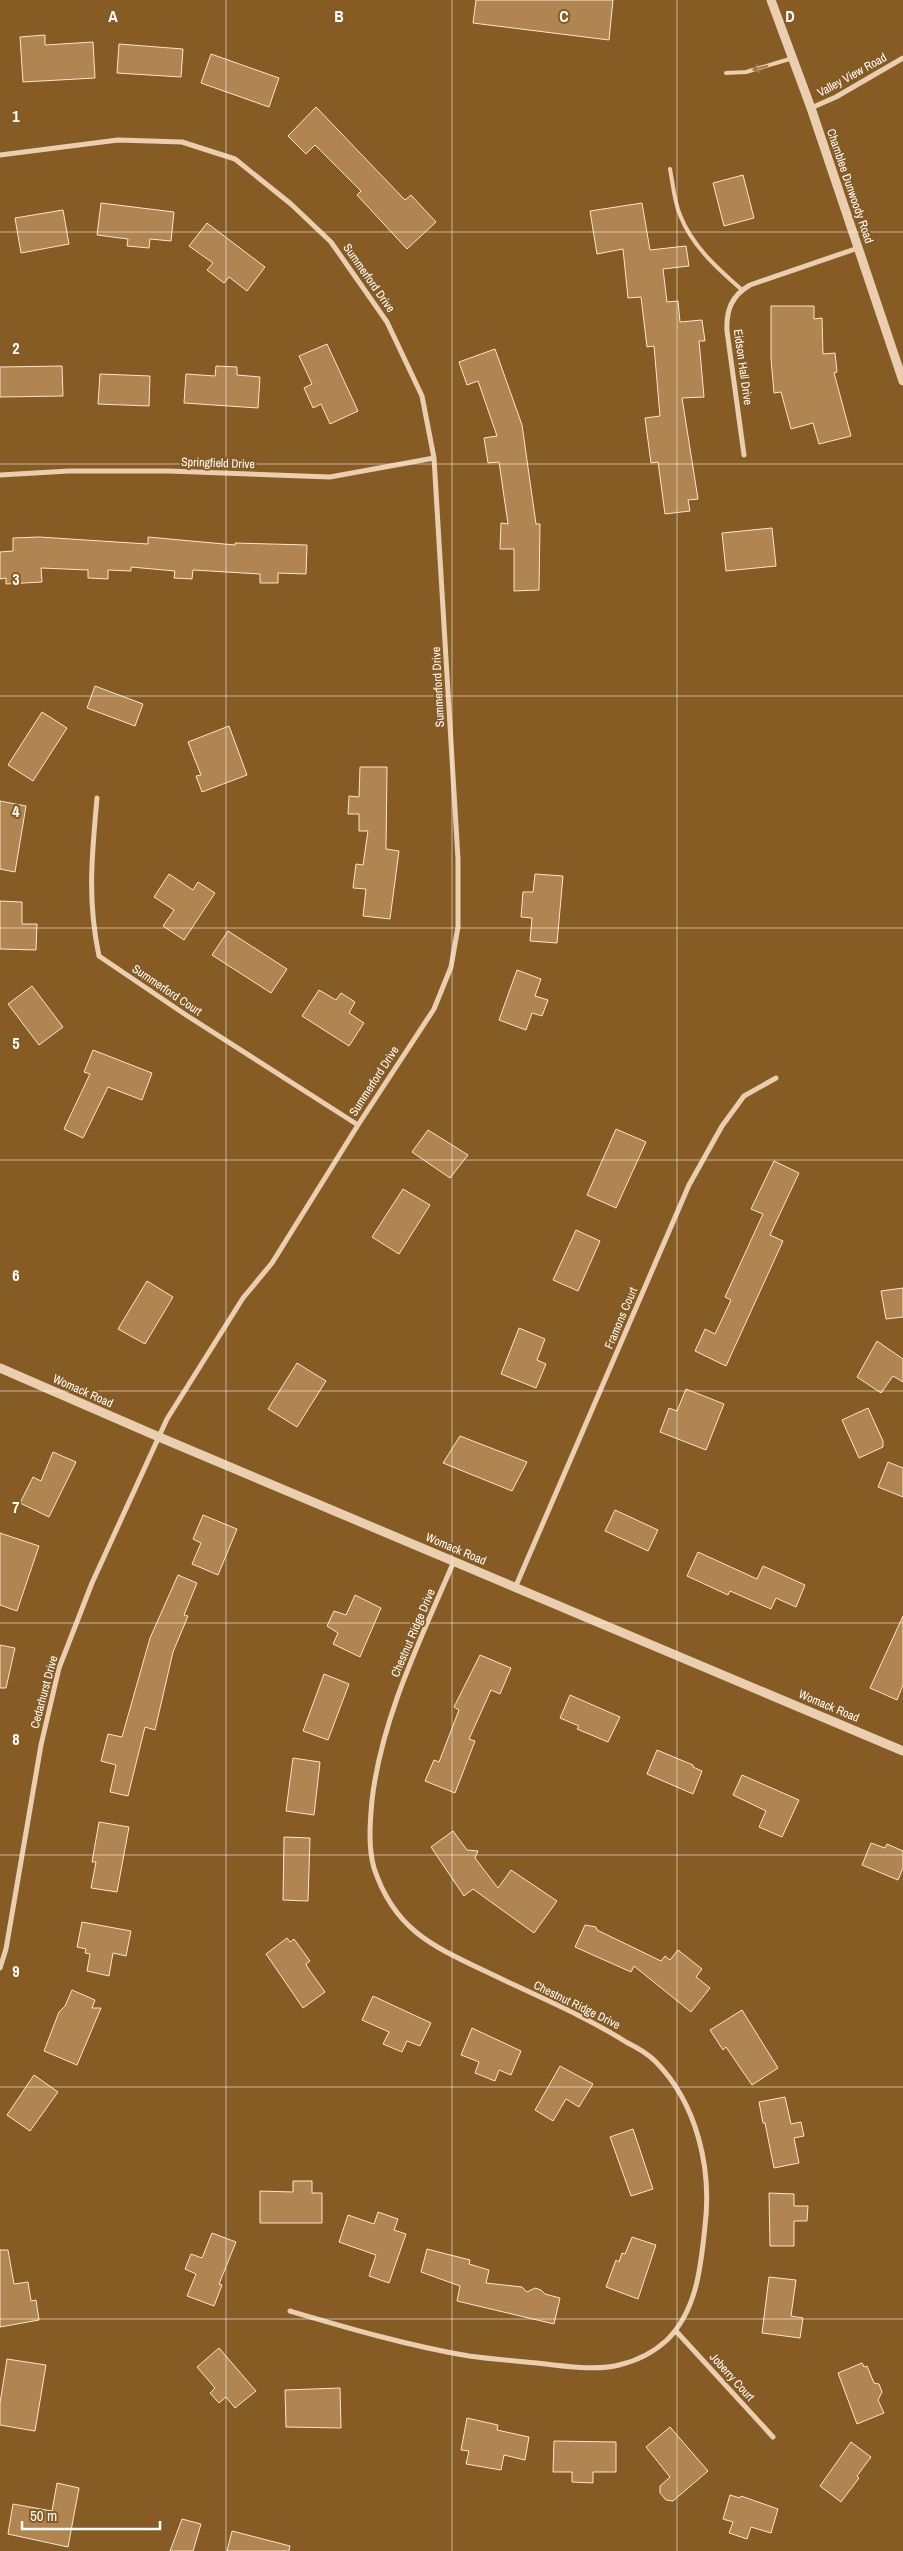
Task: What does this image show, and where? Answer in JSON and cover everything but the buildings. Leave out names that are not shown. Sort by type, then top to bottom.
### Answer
[{"type":"street","name":"Chamblee Dunwoody Road","points":[[771,0],[811,108],[903,381]]},
{"type":"street","name":"Valley View Road","points":[[811,108],[836,97],[903,58]]},
{"type":"street","name":"Summerford Drive","points":[[0,155],[118,140],[182,142],[235,159],[291,204],[331,242],[387,322],[422,396],[434,458],[458,859],[458,928],[452,967],[434,1009],[358,1125],[272,1263],[243,1298],[167,1419],[158,1437]]},
{"type":"street","points":[[742,290],[803,265],[858,248]]},
{"type":"street","name":"Eidson Hall Drive","points":[[742,290],[729,308],[726,323],[744,455]]},
{"type":"street","name":"Springfield Drive","points":[[0,475],[169,471],[330,477],[434,458]]},
{"type":"street","name":"Summerford Court","points":[[97,798],[90,883],[94,931],[100,956],[186,1015],[358,1125]]},
{"type":"street","name":"Framons Court","points":[[516,1588],[689,1185],[722,1126],[744,1096],[776,1078]]},
{"type":"street","name":"Womack Road","points":[[0,1368],[158,1437],[903,1751]]},
{"type":"street","name":"Cedarhurst Drive","points":[[0,1968],[6,1949],[40,1745],[59,1668],[92,1583],[158,1437]]},
{"type":"street","name":"Chestnut Ridge Drive","points":[[290,2310],[342,2326],[469,2356],[569,2367],[617,2366],[656,2350],[676,2331],[694,2297],[702,2262],[707,2214],[704,2158],[692,2116],[673,2082],[652,2058],[606,2029],[445,1952],[414,1932],[390,1904],[373,1866],[370,1824],[376,1764],[399,1690],[454,1561]]},
{"type":"street","name":"Joberry Court","points":[[676,2331],[773,2437]]},
{"type":"lane","points":[[726,73],[746,72],[793,58]]},
{"type":"lane","points":[[670,169],[679,215],[697,246],[716,267],[742,290]]}]
